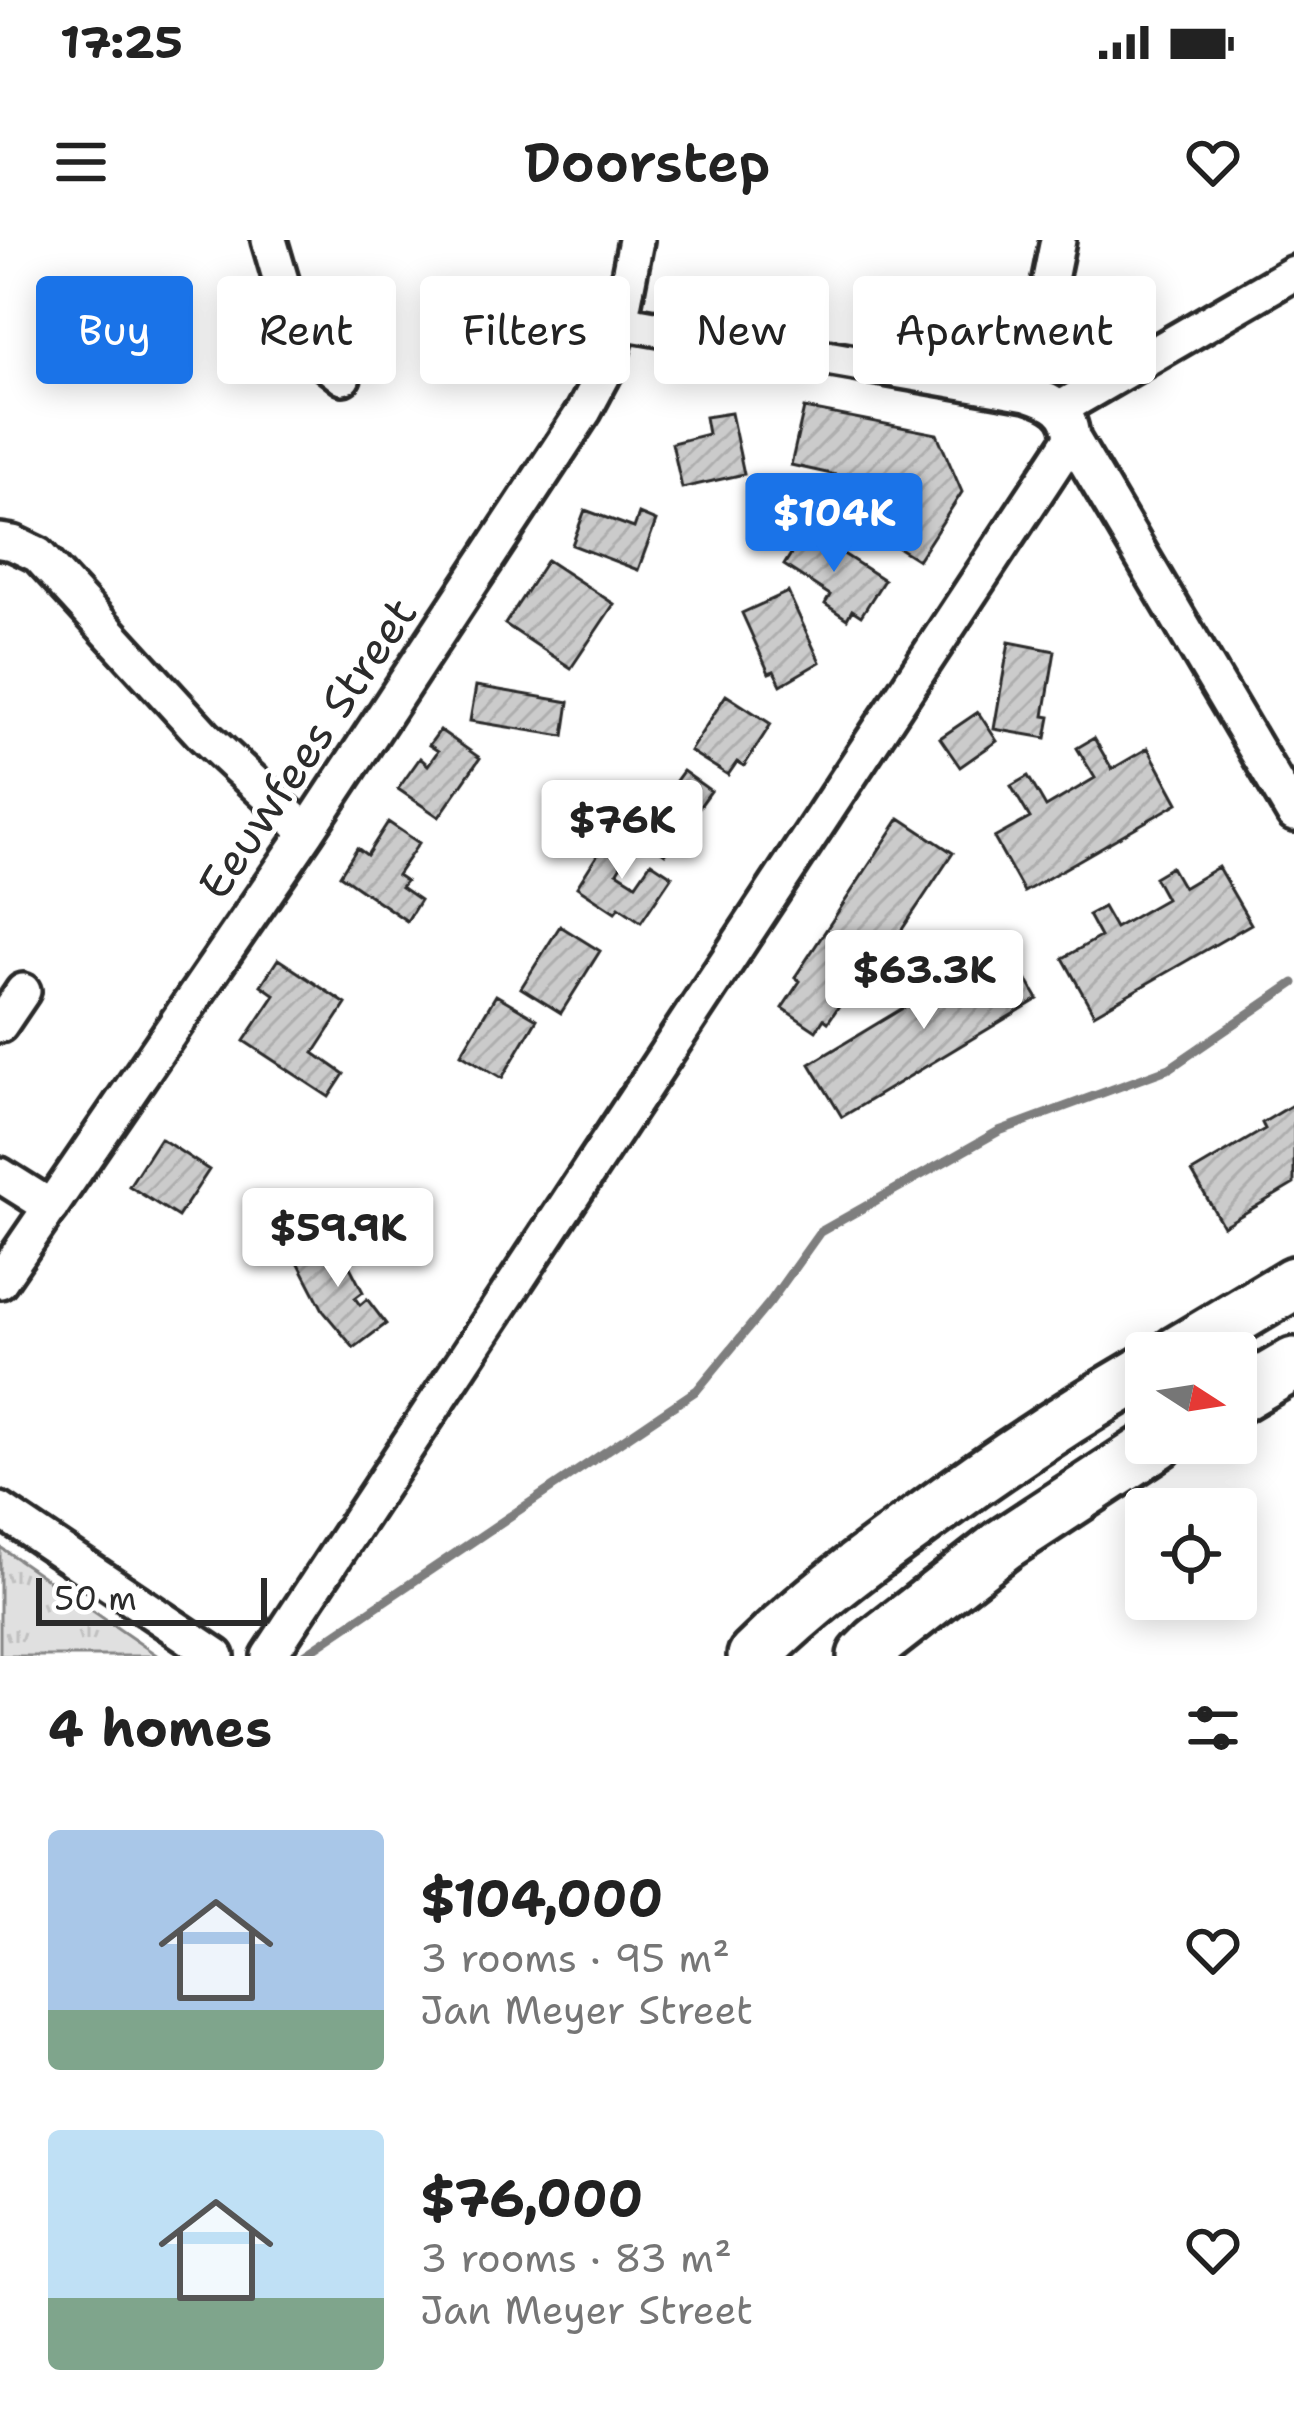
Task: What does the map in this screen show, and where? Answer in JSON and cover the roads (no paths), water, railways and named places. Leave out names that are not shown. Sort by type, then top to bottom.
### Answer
[{"type":"main road","points":[[1212,1332],[1294,1283]]},
{"type":"main road","points":[[1257,1386],[1294,1364]]},
{"type":"main road","points":[[754,1656],[792,1618],[909,1528],[1066,1418],[1125,1383]]},
{"type":"main road","points":[[864,1656],[1004,1544],[1126,1464]]},
{"type":"street","points":[[269,240],[280,276]]},
{"type":"street","name":"Eeuwfees Street","points":[[629,276],[636,240]]},
{"type":"street","points":[[1027,393],[1058,240]]},
{"type":"street","points":[[269,1656],[1066,423],[1294,273]]},
{"type":"street","points":[[630,324],[1027,393],[1066,423],[1294,814]]},
{"type":"street","name":"Eeuwfees Street","points":[[0,1281],[307,832],[599,384]]},
{"type":"street","points":[[0,541],[38,555],[204,736],[307,832]]},
{"type":"street","points":[[0,1025],[22,991]]},
{"type":"street","points":[[0,1175],[51,1207]]},
{"type":"street","points":[[0,1510],[217,1656]]},
{"type":"waterway","points":[[303,1656],[697,1390],[820,1232],[999,1131],[1170,1068],[1294,983]]}]
